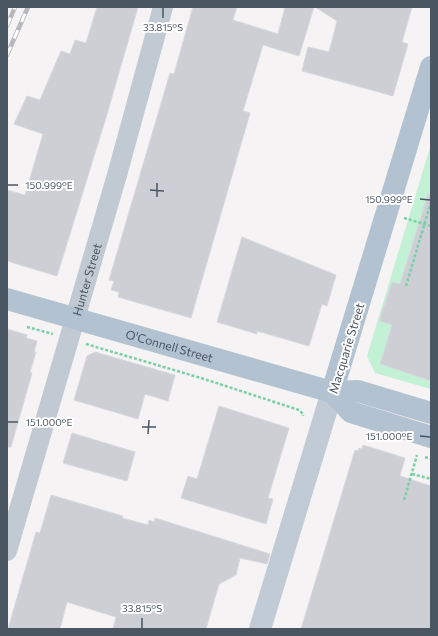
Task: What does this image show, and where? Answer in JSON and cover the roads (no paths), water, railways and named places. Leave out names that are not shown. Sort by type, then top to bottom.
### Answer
[{"type":"main road","name":"Macquarie Street","points":[[332,392],[431,67]]},
{"type":"main road","name":"O'Connell Street","points":[[7,299],[332,392],[358,391],[431,413]]},
{"type":"main road","points":[[332,392],[351,412],[431,437]]},
{"type":"street","name":"Hunter Street","points":[[7,551],[117,175],[163,7]]},
{"type":"street","name":"Macquarie Street","points":[[260,629],[332,392]]},
{"type":"railway","points":[[7,26],[15,7]]},
{"type":"railway","points":[[7,55],[28,7]]}]
